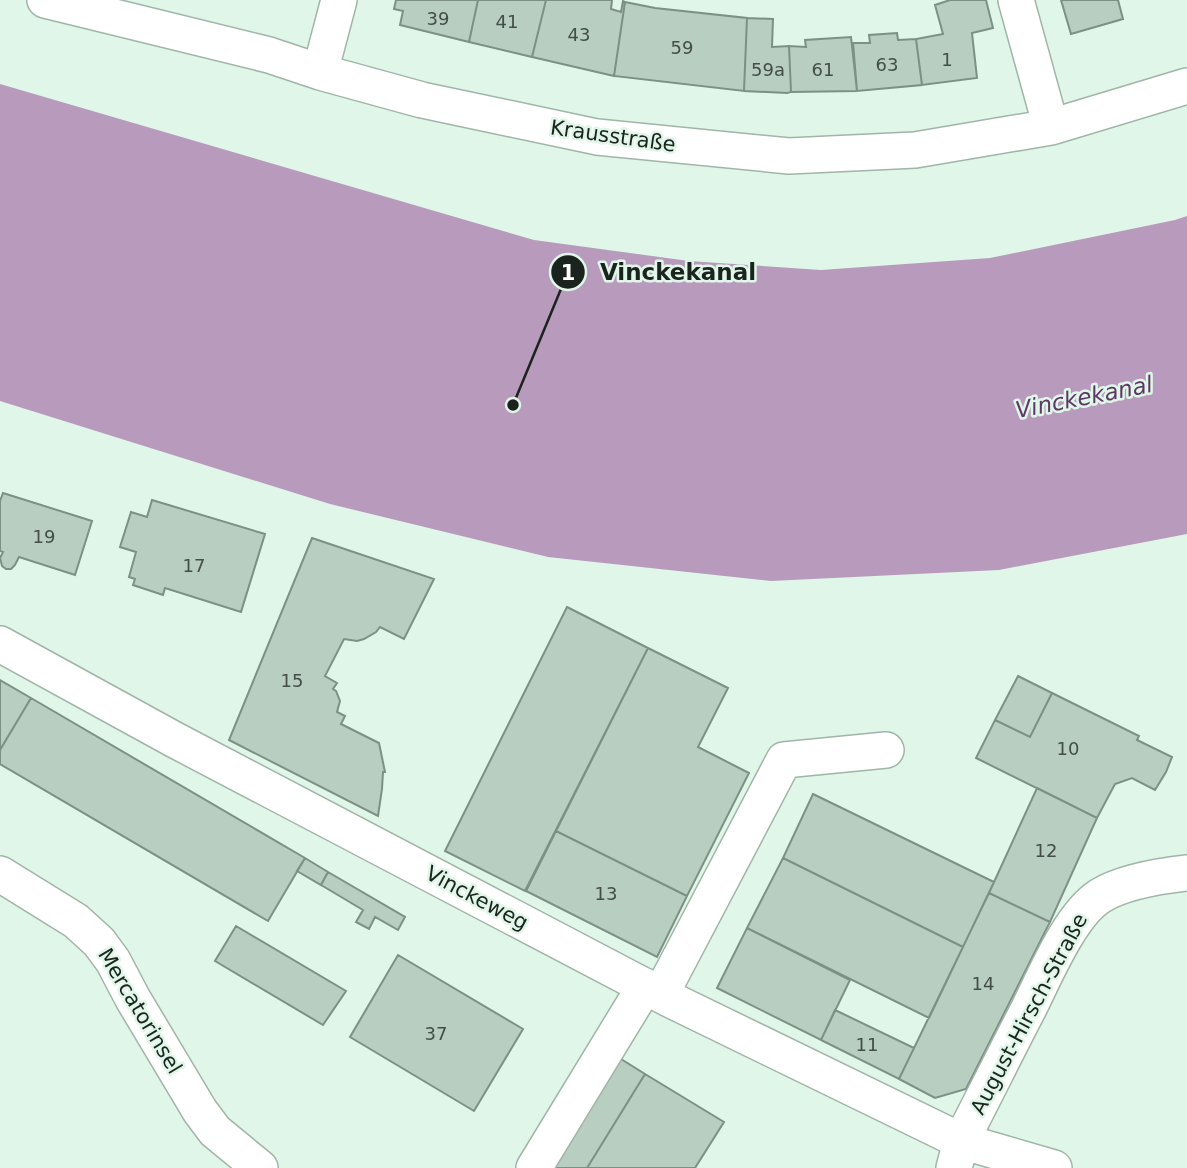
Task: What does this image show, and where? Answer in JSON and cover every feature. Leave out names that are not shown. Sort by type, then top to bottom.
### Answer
[{"type":"street","name":"Krausstraße","points":[[45,0],[269,55],[422,100],[597,137],[789,156],[915,150],[1051,127],[1187,86]]},
{"type":"street","points":[[320,72],[339,0]]},
{"type":"street","points":[[1016,0],[1051,127]]},
{"type":"street","name":"Vinckeweg","points":[[0,643],[175,740],[653,990],[957,1154],[1054,1168]]},
{"type":"street","points":[[534,1168],[653,990],[784,760],[886,750]]},
{"type":"street","name":"August-Hirsch-Straße","points":[[957,1154],[1060,947],[1081,912],[1100,896],[1126,885],[1187,873]]},
{"type":"street","name":"Mercatorinsel","points":[[0,874],[76,921],[99,942],[113,961],[200,1111],[215,1131],[260,1168]]},
{"type":"water","points":[[0,84],[534,240],[689,261],[821,270],[990,258],[1187,216],[1187,534],[999,570],[771,581],[548,557],[330,504],[0,401]]},
{"type":"building","points":[[396,0],[478,0],[469,42],[400,25],[403,11],[394,9]]},
{"type":"building","points":[[478,0],[546,0],[532,57],[469,42]]},
{"type":"building","points":[[546,0],[612,0],[611,9],[621,12],[623,1],[625,2],[614,76],[532,57]]},
{"type":"building","points":[[950,0],[986,0],[993,28],[972,33],[977,78],[922,85],[916,39],[943,34],[935,5]]},
{"type":"building","points":[[1061,0],[1118,0],[1123,19],[1071,34]]},
{"type":"building","points":[[625,2],[747,18],[744,91],[614,76]]},
{"type":"building","points":[[747,18],[773,19],[772,47],[789,46],[791,92],[744,91]]},
{"type":"building","points":[[897,33],[898,40],[916,39],[922,85],[857,91],[853,43],[870,43],[869,35]]},
{"type":"building","points":[[851,37],[857,91],[791,92],[789,46],[806,47],[805,40]]},
{"type":"building","points":[[3,493],[92,521],[75,575],[19,557],[11,569],[2,566],[0,501]]},
{"type":"building","points":[[152,500],[265,534],[241,612],[165,588],[163,595],[133,585],[135,579],[129,577],[136,552],[120,547],[131,512],[147,517]]},
{"type":"building","points":[[312,538],[434,579],[404,639],[380,627],[364,639],[344,639],[325,676],[337,683],[333,689],[340,701],[337,712],[345,716],[341,724],[379,743],[385,772],[378,816],[229,740]]},
{"type":"building","points":[[567,607],[648,648],[525,891],[445,851]]},
{"type":"building","points":[[648,648],[728,688],[698,747],[749,773],[687,896],[556,831]]},
{"type":"building","points":[[1018,676],[1052,693],[1030,737],[995,720]]},
{"type":"building","points":[[0,680],[31,698],[0,750]]},
{"type":"building","points":[[1052,693],[1139,736],[1137,740],[1172,757],[1155,790],[1132,778],[1115,784],[1097,818],[976,758],[995,720],[1030,737]]},
{"type":"building","points":[[31,698],[305,858],[268,921],[0,764],[0,750]]},
{"type":"building","points":[[1037,788],[1097,818],[1050,922],[989,893]]},
{"type":"building","points":[[813,794],[994,882],[963,947],[783,858]]},
{"type":"building","points":[[556,831],[687,896],[657,957],[526,891]]},
{"type":"building","points":[[305,858],[328,872],[321,885],[297,871]]},
{"type":"building","points":[[783,858],[963,947],[929,1018],[747,928]]},
{"type":"building","points":[[328,872],[405,917],[398,930],[375,917],[369,929],[356,922],[363,910],[321,885]]},
{"type":"building","points":[[989,893],[1050,922],[966,1089],[935,1098],[899,1079]]},
{"type":"building","points":[[236,926],[346,991],[323,1025],[215,961]]},
{"type":"building","points":[[747,928],[850,980],[821,1040],[717,988]]},
{"type":"building","points":[[398,955],[523,1029],[474,1111],[350,1037]]},
{"type":"building","points":[[835,1010],[914,1048],[899,1079],[821,1040]]},
{"type":"building","points":[[621,1059],[645,1074],[587,1168],[553,1168]]},
{"type":"building","points":[[645,1074],[724,1122],[695,1168],[587,1168]]},
{"type":"place","name":"Vinckekanal","points":[[513,405]]}]
